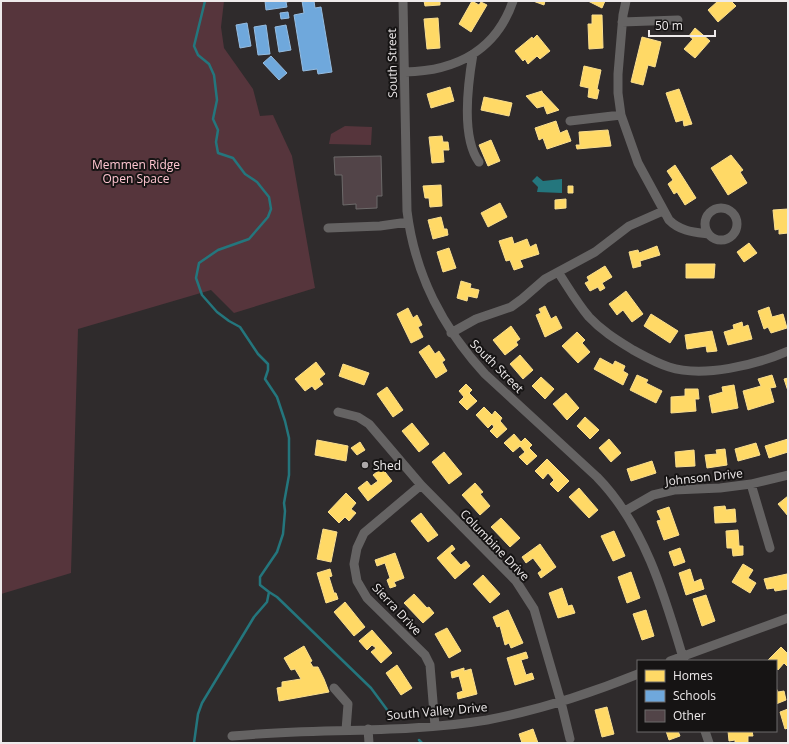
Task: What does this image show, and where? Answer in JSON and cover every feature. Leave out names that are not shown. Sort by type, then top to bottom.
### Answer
[{"type":"street","name":"South Street","points":[[403,1],[406,195],[408,222],[416,260],[425,285],[451,333],[485,374],[613,493],[625,511],[644,547],[679,639],[684,658]]},
{"type":"street","points":[[405,72],[443,68],[473,54],[497,31],[506,18],[513,1]]},
{"type":"street","points":[[626,1],[622,22],[618,84],[621,115],[632,149],[663,211],[672,223],[682,229],[708,234]]},
{"type":"street","points":[[622,22],[678,20]]},
{"type":"street","points":[[473,54],[468,84],[468,130],[471,148],[479,162]]},
{"type":"street","points":[[570,120],[621,115]]},
{"type":"street","points":[[451,333],[470,322],[511,307],[540,282],[595,252],[629,226],[663,211]]},
{"type":"street","points":[[328,228],[380,226],[408,222]]},
{"type":"street","points":[[558,272],[580,305],[602,330],[633,349],[669,367],[691,370],[725,368],[763,360],[788,351]]},
{"type":"street","name":"Columbine Drive","points":[[338,412],[358,417],[369,424],[421,486],[516,581],[534,610],[561,702],[570,739]]},
{"type":"street","name":"Johnson Drive","points":[[625,511],[653,496],[674,490],[720,488],[751,484],[788,475]]},
{"type":"street","points":[[751,484],[770,548]]},
{"type":"street","name":"Sierra Drive","points":[[421,486],[364,533],[357,548],[354,564],[357,581],[367,598],[425,655],[430,665],[435,726]]},
{"type":"street","points":[[684,658],[788,618]]},
{"type":"street","name":"South Valley Drive","points":[[232,736],[259,738],[346,730],[435,726],[487,720],[561,702],[637,674]]},
{"type":"street","points":[[334,688],[348,704],[346,730]]},
{"type":"street","points":[[368,729],[368,743]]},
{"type":"street","points":[[706,732],[709,743]]},
{"type":"green space","name":"Memmen Ridge Open Space","points":[[1,1],[224,1],[221,27],[224,48],[253,89],[260,116],[273,115],[292,156],[315,288],[234,313],[211,290],[78,329],[71,573],[1,594]]},
{"type":"green space","points":[[345,126],[372,127],[371,145],[329,144],[331,134]]},
{"type":"water","points":[[537,176],[543,181],[562,179],[562,193],[537,192],[538,187],[532,181]]},
{"type":"building: Homes","points":[[424,1],[440,1],[440,5],[425,6]]},
{"type":"building: Homes","points":[[472,1],[479,5],[481,2],[487,5],[471,32],[459,24]]},
{"type":"building: Homes","points":[[533,1],[545,1],[544,5]]},
{"type":"building: Homes","points":[[588,1],[605,1],[602,8]]},
{"type":"building: Homes","points":[[718,1],[731,1],[736,6],[718,22],[708,10]]},
{"type":"building: Homes","points":[[592,15],[602,15],[603,48],[589,49],[588,24],[592,24]]},
{"type":"building: Homes","points":[[438,18],[440,48],[427,49],[424,19]]},
{"type":"building: Homes","points":[[695,28],[710,41],[695,58],[684,49],[693,39],[689,36]]},
{"type":"building: Homes","points":[[537,35],[550,51],[540,59],[537,56],[528,64],[525,59],[523,61],[515,51],[532,37],[533,39]]},
{"type":"building: Homes","points":[[642,37],[661,42],[655,67],[648,65],[643,85],[631,82]]},
{"type":"building: Homes","points":[[584,66],[601,70],[597,89],[599,90],[597,99],[588,97],[589,88],[580,86]]},
{"type":"building: Homes","points":[[450,87],[454,101],[431,108],[427,94]]},
{"type":"building: Homes","points":[[679,89],[692,124],[684,126],[683,120],[676,122],[666,93]]},
{"type":"building: Homes","points":[[542,91],[559,110],[547,114],[544,106],[537,108],[526,96]]},
{"type":"building: Homes","points":[[484,97],[512,103],[509,116],[481,110]]},
{"type":"building: Homes","points":[[556,121],[560,133],[567,130],[571,141],[547,149],[543,138],[539,140],[535,128]]},
{"type":"building: Homes","points":[[608,130],[611,146],[577,149],[576,145],[580,145],[579,132]]},
{"type":"building: Homes","points":[[442,136],[443,142],[448,142],[449,150],[443,150],[444,162],[432,163],[429,137]]},
{"type":"building: Homes","points":[[491,140],[500,161],[488,166],[479,145]]},
{"type":"building: Homes","points":[[731,155],[743,170],[740,172],[747,183],[728,195],[711,168]]},
{"type":"building: Homes","points":[[675,165],[696,198],[685,205],[677,192],[674,194],[668,184],[673,180],[667,171]]},
{"type":"building: Homes","points":[[441,185],[442,206],[430,207],[429,198],[425,198],[423,186]]},
{"type":"building: Homes","points":[[568,186],[573,186],[573,193],[568,193]]},
{"type":"building: Homes","points":[[566,199],[566,208],[555,209],[555,200]]},
{"type":"building: Homes","points":[[500,203],[507,217],[488,227],[481,213]]},
{"type":"building: Homes","points":[[788,209],[788,233],[779,234],[779,229],[775,230],[773,210]]},
{"type":"building: Homes","points":[[441,217],[444,229],[447,229],[448,235],[433,239],[428,220]]},
{"type":"building: Homes","points":[[512,237],[514,244],[527,239],[530,247],[536,244],[539,254],[520,260],[523,267],[514,270],[510,260],[506,261],[499,241]]},
{"type":"building: Homes","points":[[749,243],[757,253],[744,262],[737,252]]},
{"type":"building: Homes","points":[[657,246],[660,255],[640,261],[641,266],[633,268],[629,252],[638,250],[639,253]]},
{"type":"building: Homes","points":[[449,248],[456,268],[443,272],[437,252]]},
{"type":"building: Homes","points":[[686,264],[715,264],[714,278],[686,278]]},
{"type":"building: Homes","points":[[605,266],[612,277],[602,283],[605,288],[600,291],[598,287],[590,291],[585,283],[589,281],[587,277]]},
{"type":"building: Homes","points":[[461,281],[471,284],[470,288],[479,290],[477,298],[468,296],[467,301],[457,298]]},
{"type":"building: Homes","points":[[626,291],[643,314],[632,322],[623,310],[617,315],[609,304]]},
{"type":"building: Homes","points":[[545,306],[551,319],[556,316],[562,328],[545,337],[536,315],[541,313],[539,309]]},
{"type":"building: Homes","points":[[769,307],[772,317],[783,314],[787,328],[771,333],[768,327],[764,329],[758,311]]},
{"type":"building: Homes","points":[[408,308],[413,318],[417,315],[422,325],[418,327],[423,337],[411,343],[397,314]]},
{"type":"building: Homes","points":[[651,314],[678,331],[670,343],[644,326]]},
{"type":"building: Homes","points":[[742,322],[743,327],[748,325],[752,339],[728,345],[724,332],[734,329],[733,325]]},
{"type":"building: Homes","points":[[511,326],[520,339],[516,342],[518,345],[505,355],[493,340]]},
{"type":"building: Homes","points":[[712,331],[717,351],[707,352],[706,346],[687,349],[685,335]]},
{"type":"building: Homes","points":[[577,332],[585,340],[582,343],[590,352],[578,363],[562,346]]},
{"type":"building: Homes","points":[[429,345],[435,354],[439,351],[445,360],[442,362],[447,371],[436,378],[419,352]]},
{"type":"building: Homes","points":[[520,355],[533,370],[523,379],[510,364]]},
{"type":"building: Homes","points":[[600,358],[613,365],[615,361],[625,366],[623,371],[628,374],[623,385],[594,369]]},
{"type":"building: Homes","points":[[316,362],[325,374],[319,379],[323,384],[315,390],[312,386],[305,391],[295,379]]},
{"type":"building: Homes","points":[[343,364],[369,373],[364,385],[339,376]]},
{"type":"building: Homes","points":[[637,375],[648,380],[646,383],[662,391],[656,403],[630,390]]},
{"type":"building: Homes","points":[[772,375],[776,387],[770,388],[774,402],[748,410],[743,391],[761,386],[758,379]]},
{"type":"building: Homes","points":[[541,377],[554,389],[545,399],[532,386]]},
{"type":"building: Homes","points":[[788,378],[788,391],[784,379]]},
{"type":"building: Homes","points":[[466,384],[472,390],[469,393],[477,401],[467,410],[459,402],[464,397],[459,391]]},
{"type":"building: Homes","points":[[734,385],[738,408],[712,413],[709,396],[723,392],[722,387]]},
{"type":"building: Homes","points":[[387,387],[403,410],[393,417],[377,394]]},
{"type":"building: Homes","points":[[685,389],[698,389],[699,399],[695,399],[696,411],[671,413],[671,397],[685,396]]},
{"type":"building: Homes","points":[[566,393],[579,408],[567,420],[553,404]]},
{"type":"building: Homes","points":[[484,407],[492,415],[495,411],[502,418],[500,421],[507,429],[497,438],[490,431],[494,427],[492,424],[488,428],[476,415]]},
{"type":"building: Homes","points":[[585,417],[599,430],[590,439],[577,426]]},
{"type":"building: Homes","points":[[412,423],[429,444],[419,452],[402,431]]},
{"type":"building: Homes","points":[[514,434],[521,442],[525,438],[532,445],[529,448],[537,456],[527,465],[519,457],[525,452],[520,446],[513,452],[504,443]]},
{"type":"building: Homes","points":[[609,439],[621,453],[611,462],[599,448]]},
{"type":"building: Homes","points":[[788,439],[788,452],[769,458],[765,446]]},
{"type":"building: Homes","points":[[317,440],[348,446],[346,461],[315,455]]},
{"type":"building: Homes","points":[[360,442],[365,450],[357,455],[351,448]]},
{"type":"building: Homes","points":[[756,443],[760,455],[738,461],[735,449]]},
{"type":"building: Homes","points":[[725,449],[727,465],[707,468],[705,455],[717,454],[716,450]]},
{"type":"building: Homes","points":[[694,450],[695,466],[676,467],[675,452]]},
{"type":"building: Homes","points":[[444,452],[462,474],[449,484],[432,462]]},
{"type":"building: Homes","points":[[547,459],[569,481],[558,492],[550,484],[554,480],[548,473],[543,479],[535,471]]},
{"type":"building: Homes","points":[[652,461],[656,473],[631,481],[627,469]]},
{"type":"building: Homes","points":[[382,468],[392,481],[368,501],[358,488],[367,481],[371,486],[378,481],[373,475]]},
{"type":"building: Homes","points":[[475,483],[483,492],[480,494],[490,506],[480,515],[462,495]]},
{"type":"building: Homes","points":[[579,488],[598,510],[589,518],[569,497]]},
{"type":"building: Homes","points":[[346,493],[356,503],[351,509],[356,513],[349,521],[345,517],[339,523],[328,512]]},
{"type":"building: Homes","points":[[788,496],[788,516],[778,504]]},
{"type":"building: Homes","points":[[725,506],[726,510],[735,509],[736,522],[715,523],[714,507]]},
{"type":"building: Homes","points":[[669,507],[679,535],[664,540],[657,521],[661,520],[657,511]]},
{"type":"building: Homes","points":[[421,513],[438,535],[428,542],[411,521]]},
{"type":"building: Homes","points":[[501,518],[520,538],[510,547],[491,527]]},
{"type":"building: Homes","points":[[323,529],[337,532],[331,562],[317,559]]},
{"type":"building: Homes","points":[[738,530],[739,546],[743,546],[743,555],[733,556],[732,548],[727,548],[726,531]]},
{"type":"building: Homes","points":[[614,531],[625,556],[613,561],[601,536]]},
{"type":"building: Homes","points":[[540,544],[556,567],[541,578],[538,573],[542,570],[533,558],[526,563],[522,557]]},
{"type":"building: Homes","points":[[452,545],[455,549],[450,553],[461,565],[466,561],[470,566],[455,579],[437,558]]},
{"type":"building: Homes","points":[[680,548],[685,562],[674,566],[669,552]]},
{"type":"building: Homes","points":[[395,553],[404,578],[394,582],[396,586],[390,588],[387,580],[390,578],[385,563],[377,566],[375,560]]},
{"type":"building: Homes","points":[[743,564],[753,570],[748,578],[756,583],[750,593],[732,582]]},
{"type":"building: Homes","points":[[330,569],[332,576],[329,577],[334,593],[336,593],[338,599],[326,603],[317,573]]},
{"type":"building: Homes","points":[[690,569],[694,582],[701,579],[704,589],[686,595],[679,573]]},
{"type":"building: Homes","points":[[631,572],[640,598],[627,603],[618,577]]},
{"type":"building: Homes","points":[[787,574],[788,589],[775,591],[774,588],[767,589],[764,579]]},
{"type":"building: Homes","points":[[483,575],[500,594],[490,603],[473,584]]},
{"type":"building: Homes","points":[[562,588],[568,606],[572,605],[575,613],[558,618],[549,593]]},
{"type":"building: Homes","points":[[414,594],[434,613],[423,623],[404,603]]},
{"type":"building: Homes","points":[[706,595],[715,621],[702,626],[693,599]]},
{"type":"building: Homes","points":[[345,602],[365,627],[354,636],[334,612]]},
{"type":"building: Homes","points":[[508,610],[523,643],[511,648],[509,643],[505,645],[500,626],[497,627],[493,617]]},
{"type":"building: Homes","points":[[646,610],[654,636],[642,640],[633,614]]},
{"type":"building: Homes","points":[[447,628],[461,651],[449,658],[435,634]]},
{"type":"building: Homes","points":[[372,630],[392,653],[381,663],[371,652],[376,648],[372,645],[367,650],[359,641]]},
{"type":"building: Homes","points":[[304,646],[312,661],[310,662],[313,667],[318,667],[329,692],[279,701],[277,688],[282,687],[282,682],[301,679],[295,669],[291,670],[284,658]]},
{"type":"building: Homes","points":[[781,647],[788,654],[788,667],[784,663],[778,670],[777,660],[768,660]]},
{"type":"building: Homes","points":[[526,652],[528,658],[521,660],[526,675],[532,673],[534,679],[515,685],[507,658]]},
{"type":"building: Homes","points":[[397,665],[412,688],[401,695],[386,673]]},
{"type":"building: Homes","points":[[464,668],[464,671],[471,669],[477,694],[458,699],[457,693],[463,691],[459,676],[452,678],[451,672]]},
{"type":"building: Homes","points":[[777,690],[778,692],[784,691],[786,700],[777,704]]},
{"type":"building: Homes","points":[[607,707],[614,734],[602,737],[595,710]]},
{"type":"building: Homes","points":[[788,709],[788,728],[785,729],[780,712]]},
{"type":"building: Homes","points":[[533,729],[538,743],[522,743],[519,734]]},
{"type":"building: Homes","points":[[666,732],[678,732],[680,736],[669,740]]},
{"type":"building: Homes","points":[[728,732],[752,732],[753,736],[748,736],[748,743],[735,743],[735,740],[729,741]]},
{"type":"building: Schools","points":[[265,1],[292,1],[286,2],[287,7],[266,10]]},
{"type":"building: Schools","points":[[302,1],[314,1],[315,8],[321,7],[332,72],[318,74],[317,69],[303,71],[294,15],[304,13]]},
{"type":"building: Schools","points":[[288,12],[289,18],[281,19],[280,13]]},
{"type":"building: Schools","points":[[247,23],[251,46],[240,48],[236,25]]},
{"type":"building: Schools","points":[[266,25],[270,54],[258,55],[254,27]]},
{"type":"building: Schools","points":[[286,25],[291,50],[279,52],[275,27]]},
{"type":"building: Schools","points":[[271,56],[287,73],[279,80],[263,63]]},
{"type":"building: Other","points":[[381,156],[382,196],[377,196],[377,208],[356,209],[356,204],[343,205],[342,175],[335,175],[334,157]]},
{"type":"waterway","points":[[194,743],[198,714],[202,703],[254,617],[267,602],[269,592],[260,585],[260,577],[277,552],[283,534],[285,511],[284,503],[289,475],[289,438],[277,397],[265,379],[268,364],[258,354],[240,327],[217,312],[202,295],[196,278],[199,263],[218,250],[249,239],[268,217],[271,209],[269,197],[257,182],[245,174],[233,158],[218,153],[216,142],[218,130],[213,119],[217,100],[214,75],[209,64],[198,55],[194,46],[205,1]]},
{"type":"waterway","points":[[269,592],[277,597],[371,688],[388,711]]},
{"type":"waterway","points":[[419,740],[422,743]]},
{"type":"place","name":"Shed","points":[[365,465]]}]
